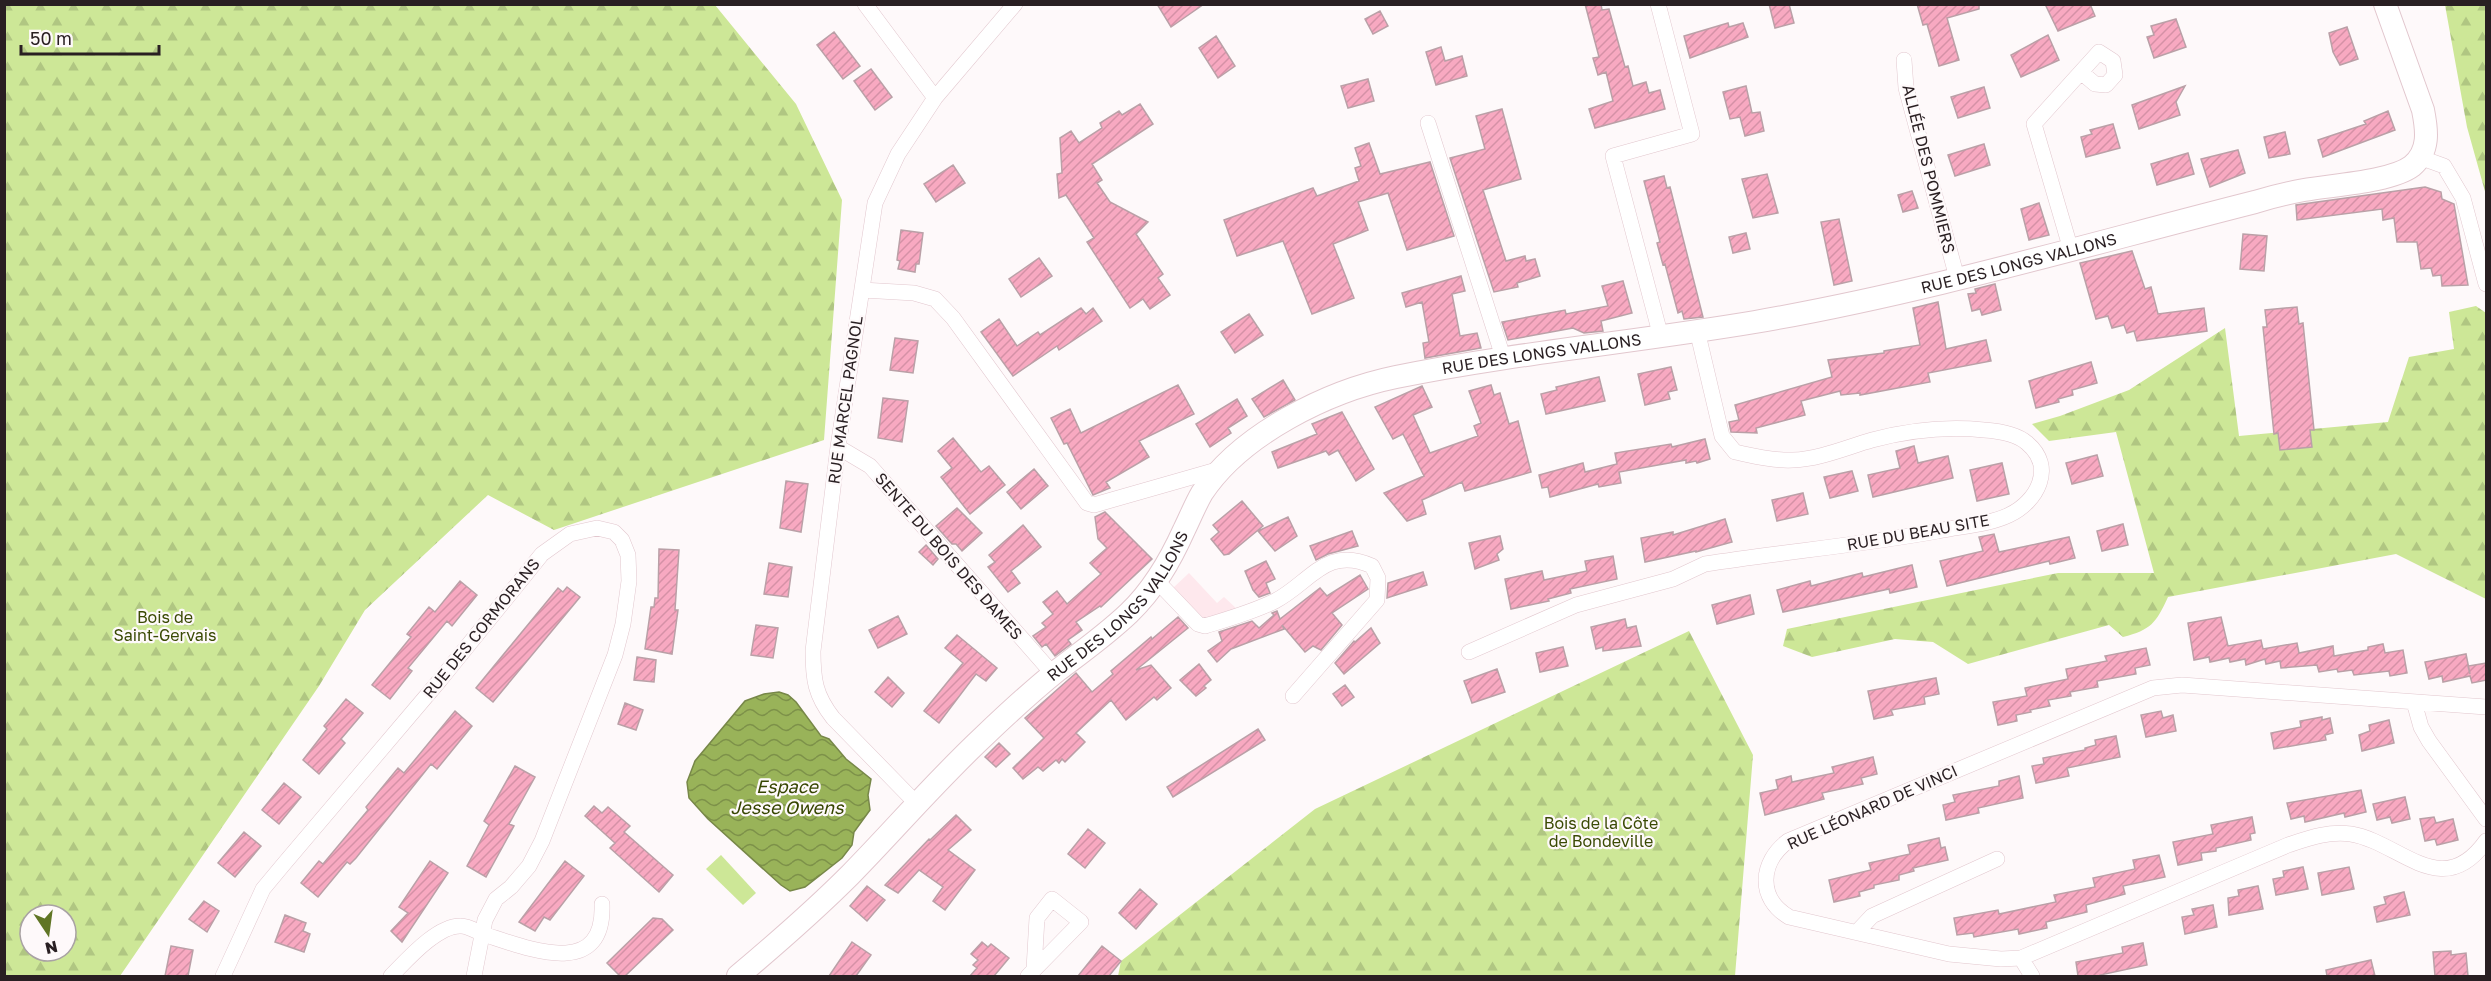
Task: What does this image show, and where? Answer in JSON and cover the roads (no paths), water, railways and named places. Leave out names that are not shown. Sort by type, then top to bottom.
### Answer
[{"type":"street","points":[[865,4],[935,98]]},
{"type":"street","name":"RUE MARCEL PAGNOL","points":[[916,803],[833,718],[823,704],[813,681],[813,651],[838,447],[875,203],[898,154],[935,98],[1015,4]]},
{"type":"street","points":[[1658,4],[1692,134],[1613,156],[1661,337]]},
{"type":"street","points":[[2385,4],[2425,119],[2426,143],[2419,157],[2444,165],[2463,198],[2487,284]]},
{"type":"street","name":"ALLÉE DES POMMIERS","points":[[1904,60],[1906,87],[1957,278]]},
{"type":"street","points":[[2071,250],[2034,124],[2082,72]]},
{"type":"street","points":[[1428,123],[1504,360]]},
{"type":"street","name":"RUE DES LONGS VALLONS","points":[[738,976],[784,938],[850,874],[987,732],[1053,674],[1127,615],[1157,581],[1171,558],[1199,497],[1220,469],[1240,450],[1301,412],[1352,389],[1399,376],[1756,322],[1957,278],[2296,191],[2385,177],[2411,166],[2419,157]]},
{"type":"street","points":[[862,290],[914,293],[935,299],[953,318],[1080,496],[1088,503],[1094,505],[1220,469]]},
{"type":"street","name":"RUE DU BEAU SITE","points":[[1469,652],[1575,605],[1674,579],[1705,564],[1977,524],[2007,516],[2026,506],[2038,490],[2042,471],[2036,454],[2027,442],[1992,430],[1939,428],[1911,431],[1813,457],[1793,460],[1764,458],[1735,452],[1722,436],[1697,330]]},
{"type":"street","name":"SENTE DU BOIS DES DAMES","points":[[838,447],[870,466],[1053,674]]},
{"type":"street","name":"RUE DES CORMORANS","points":[[223,976],[263,889],[440,680],[542,554],[570,534],[597,528],[614,532],[622,540],[628,555],[629,581],[623,624],[615,655],[577,757],[542,841],[529,866],[511,886],[496,898],[481,933],[474,976]]},
{"type":"street","points":[[1157,581],[1198,624],[1205,626],[1276,600],[1314,571],[1343,559],[1372,566],[1378,578],[1377,600],[1293,696]]},
{"type":"street","name":"RUE LÉONARD DE VINCI","points":[[2487,707],[2182,685],[2153,688],[1788,841],[1780,846],[1769,863],[1767,894],[1773,903],[1789,917],[1949,954],[2001,959],[2021,958],[2288,845],[2328,833],[2352,834],[2376,843],[2413,862],[2427,867],[2444,868],[2472,858],[2487,841]]},
{"type":"street","points":[[2414,702],[2421,727],[2429,741],[2487,819]]},
{"type":"street","points":[[1857,932],[1872,916],[1997,859]]},
{"type":"street","points":[[391,976],[417,950],[445,929],[461,926],[539,950],[574,954],[587,948],[596,939],[603,922],[602,904]]},
{"type":"street","points":[[2021,958],[2032,976]]},
{"type":"water","name":"Espace Jesse Owens","points":[[779,692],[788,695],[796,702],[821,736],[829,739],[846,759],[871,779],[868,795],[870,810],[854,832],[852,845],[842,858],[805,887],[790,891],[708,819],[689,798],[687,782],[695,761],[745,701],[764,694]]},
{"type":"park label","name":"Bois de Saint-Gervais","points":[[165,626]]},
{"type":"park label","name":"Bois de la Côte de Bondeville","points":[[1601,832]]}]
